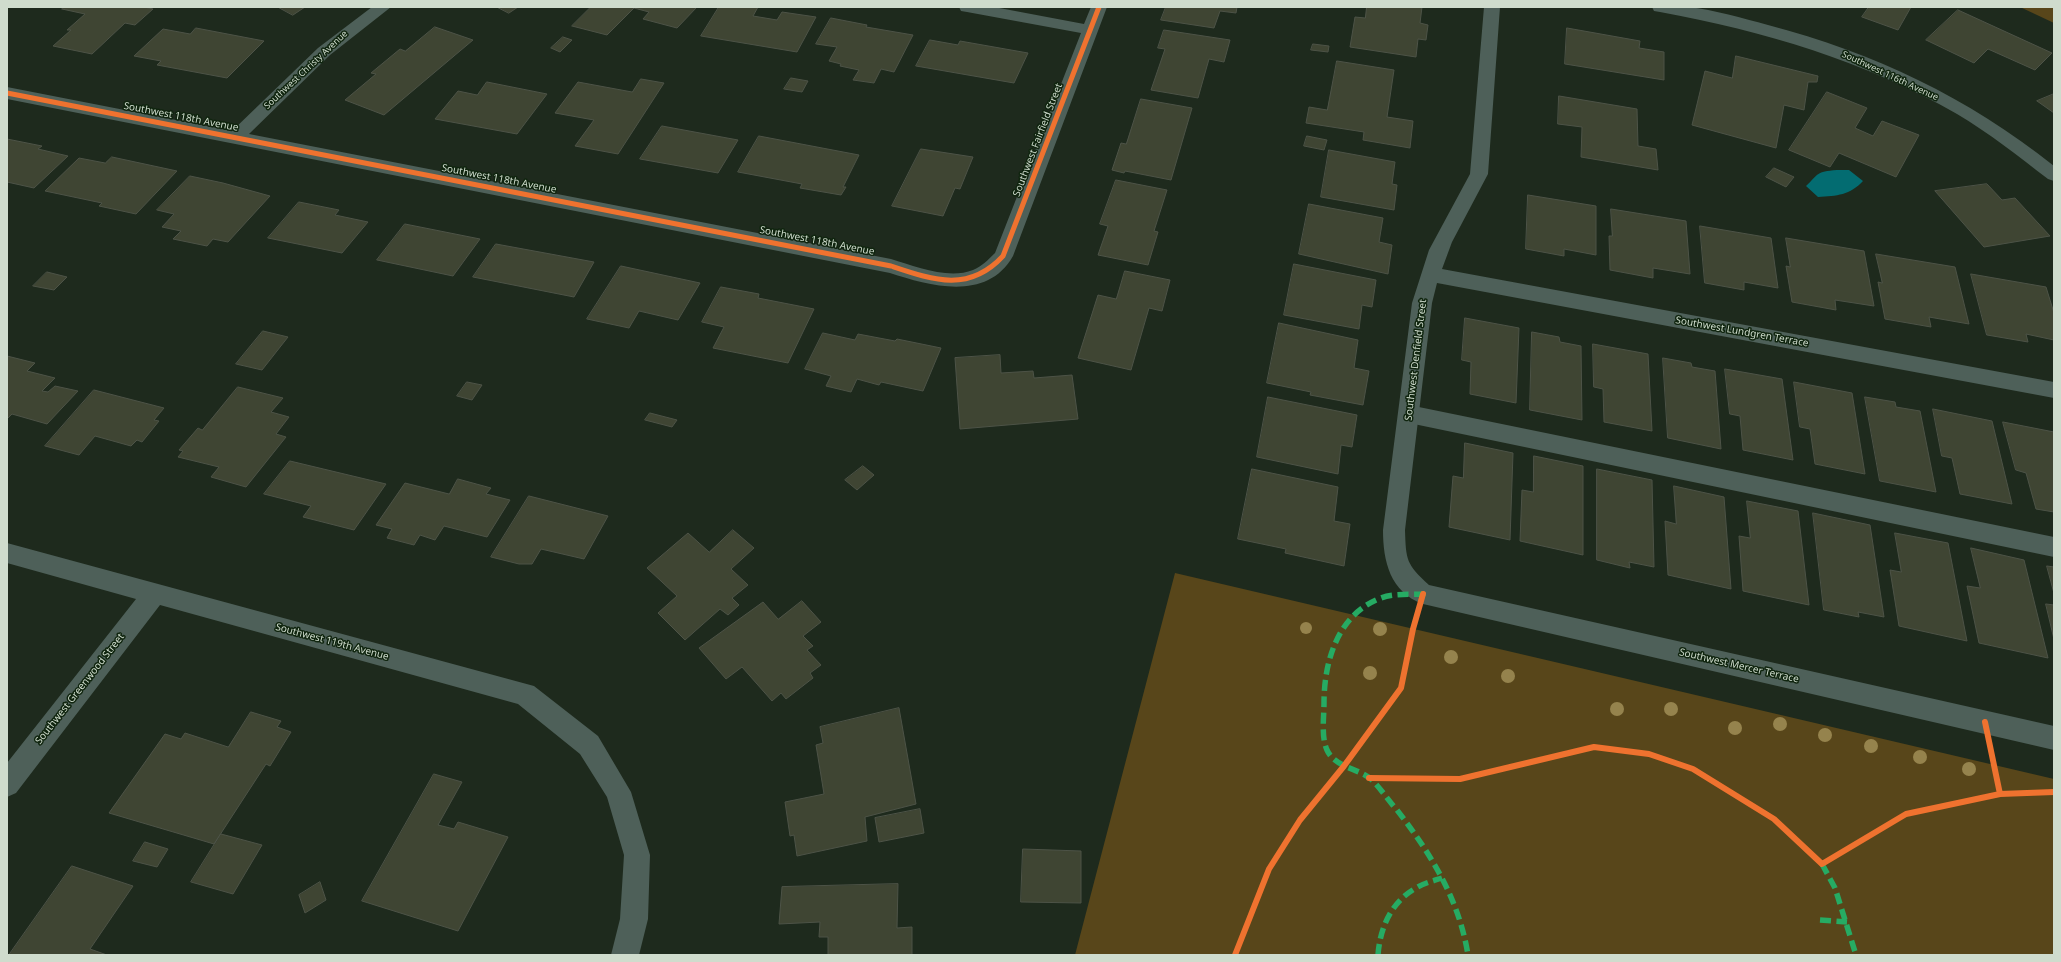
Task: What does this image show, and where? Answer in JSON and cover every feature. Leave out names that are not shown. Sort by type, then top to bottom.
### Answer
[{"type":"street","name":"Southwest Christy Avenue","points":[[235,138],[326,49],[355,24],[382,7]]},
{"type":"street","points":[[967,7],[1090,30]]},
{"type":"street","name":"Southwest Fairfield Street","points":[[985,273],[998,264],[1004,256],[1099,7]]},
{"type":"street","name":"Southwest Denfield Street","points":[[1423,594],[1405,578],[1397,568],[1394,530],[1422,303],[1430,274],[1446,235],[1470,195],[1479,174],[1492,7]]},
{"type":"street","name":"Southwest 116th Avenue","points":[[1660,7],[1750,24],[1799,38],[1852,57],[1963,110],[2023,151],[2054,175]]},
{"type":"street","name":"Southwest 118th Avenue","points":[[7,93],[891,266],[927,277],[947,281],[964,280],[985,273]]},
{"type":"street","name":"Southwest Lundgren Terrace","points":[[1430,274],[2054,390]]},
{"type":"street","points":[[1409,414],[2054,547]]},
{"type":"street","name":"Southwest 119th Avenue","points":[[7,553],[525,694],[589,745],[618,792],[637,856],[634,919],[625,955]]},
{"type":"street","name":"Southwest Greenwood Street","points":[[7,784],[154,594]]},
{"type":"street","name":"Southwest Mercer Terrace","points":[[1423,594],[2054,738]]},
{"type":"path","points":[[1994,770],[2000,794]]},
{"type":"shaded area","points":[[2020,7],[2054,7],[2054,23]]},
{"type":"shaded area","points":[[1175,573],[2054,779],[2054,955],[1075,955]]},
{"type":"water","points":[[1837,170],[1849,170],[1863,181],[1848,192],[1831,196],[1818,197],[1806,186],[1818,174]]},
{"type":"building","points":[[64,7],[144,7],[153,9],[135,25],[125,23],[92,54],[53,46],[71,30],[67,30],[85,14],[62,9]]},
{"type":"building","points":[[278,7],[305,7],[293,15]]},
{"type":"building","points":[[497,7],[518,7],[509,13]]},
{"type":"building","points":[[591,7],[697,7],[677,28],[643,19],[649,12],[634,8],[607,35],[572,26]]},
{"type":"building","points":[[719,7],[758,7],[753,16],[777,20],[782,12],[816,17],[797,52],[701,36]]},
{"type":"building","points":[[1166,7],[1237,7],[1236,13],[1220,11],[1214,28],[1161,20]]},
{"type":"building","points":[[1367,7],[1422,7],[1420,23],[1428,25],[1426,40],[1418,39],[1416,57],[1350,47],[1355,17],[1365,18]]},
{"type":"building","points":[[1869,7],[1911,7],[1898,30],[1862,17]]},
{"type":"building","points":[[1958,10],[2052,53],[2035,70],[1988,49],[1974,63],[1926,40]]},
{"type":"building","points":[[831,18],[867,25],[866,27],[913,35],[894,72],[881,69],[874,83],[853,80],[859,70],[840,66],[841,64],[829,61],[837,47],[816,44]]},
{"type":"building","points":[[435,27],[473,40],[384,115],[345,100],[376,74],[371,73],[400,49],[405,51]]},
{"type":"building","points":[[196,28],[264,41],[227,78],[157,65],[161,61],[134,56],[163,29],[190,34]]},
{"type":"building","points":[[1567,28],[1640,41],[1639,48],[1664,52],[1664,80],[1565,64]]},
{"type":"building","points":[[1164,30],[1230,40],[1224,62],[1209,59],[1198,98],[1151,90],[1165,49],[1158,48]]},
{"type":"building","points":[[563,37],[572,40],[560,52],[551,48]]},
{"type":"building","points":[[930,40],[958,45],[960,41],[1028,53],[1014,83],[916,66]]},
{"type":"building","points":[[1313,44],[1329,46],[1328,52],[1311,50]]},
{"type":"building","points":[[1736,56],[1818,76],[1817,82],[1808,82],[1804,110],[1784,105],[1776,148],[1692,125],[1705,71],[1732,78]]},
{"type":"building","points":[[1337,61],[1394,70],[1387,117],[1413,121],[1410,148],[1363,140],[1364,132],[1306,123],[1309,107],[1327,110]]},
{"type":"building","points":[[791,78],[808,81],[802,92],[784,89]]},
{"type":"building","points":[[641,79],[664,83],[618,154],[575,146],[594,120],[555,113],[578,82],[632,92]]},
{"type":"building","points":[[487,82],[547,94],[517,134],[435,119],[458,91],[477,95]]},
{"type":"building","points":[[1827,92],[1867,108],[1855,128],[1873,136],[1882,121],[1919,135],[1896,177],[1839,153],[1830,167],[1789,150]]},
{"type":"building","points":[[2054,94],[2054,113],[2037,101]]},
{"type":"building","points":[[1559,96],[1637,109],[1638,146],[1656,149],[1658,170],[1581,157],[1582,127],[1558,124]]},
{"type":"building","points":[[1141,99],[1192,108],[1171,180],[1112,170],[1121,143],[1126,144]]},
{"type":"building","points":[[662,126],[738,140],[718,173],[640,159]]},
{"type":"building","points":[[759,136],[859,155],[843,187],[846,187],[841,195],[800,188],[802,184],[738,172]]},
{"type":"building","points":[[1307,136],[1327,140],[1324,150],[1304,146]]},
{"type":"building","points":[[7,139],[42,146],[38,149],[68,156],[34,188],[7,182]]},
{"type":"building","points":[[921,149],[973,157],[960,189],[955,188],[943,216],[892,206]]},
{"type":"building","points":[[1329,150],[1395,162],[1392,184],[1397,185],[1394,210],[1321,197]]},
{"type":"building","points":[[112,157],[177,171],[136,214],[99,206],[102,203],[45,191],[79,158],[105,163]]},
{"type":"building","points":[[1774,168],[1794,177],[1786,187],[1766,177]]},
{"type":"building","points":[[190,176],[223,183],[270,196],[228,242],[213,239],[207,246],[173,239],[181,231],[162,227],[174,214],[157,210]]},
{"type":"building","points":[[1116,180],[1167,190],[1154,231],[1158,232],[1148,265],[1098,255],[1108,226],[1100,224]]},
{"type":"building","points":[[1987,184],[2002,200],[2015,198],[2050,236],[1984,247],[1935,191]]},
{"type":"building","points":[[1528,195],[1596,206],[1596,255],[1564,249],[1564,256],[1526,249]]},
{"type":"building","points":[[299,202],[339,210],[335,215],[368,222],[342,253],[268,238]]},
{"type":"building","points":[[1309,204],[1383,218],[1379,242],[1392,245],[1388,274],[1299,254]]},
{"type":"building","points":[[1611,209],[1686,221],[1690,274],[1653,268],[1653,278],[1610,270],[1609,236],[1612,236]]},
{"type":"building","points":[[405,224],[480,239],[453,276],[377,260]]},
{"type":"building","points":[[1700,226],[1771,238],[1778,288],[1744,282],[1744,290],[1705,283]]},
{"type":"building","points":[[1786,238],[1864,251],[1874,306],[1835,300],[1836,310],[1792,302],[1786,266],[1790,267]]},
{"type":"building","points":[[496,244],[594,262],[574,297],[473,277]]},
{"type":"building","points":[[1876,254],[1955,267],[1969,324],[1929,317],[1931,327],[1885,319],[1878,282],[1882,283]]},
{"type":"building","points":[[1294,264],[1376,280],[1372,307],[1362,305],[1359,329],[1284,315]]},
{"type":"building","points":[[621,266],[700,283],[678,320],[639,311],[629,328],[587,319]]},
{"type":"building","points":[[1125,271],[1170,280],[1162,311],[1149,308],[1131,370],[1078,358],[1098,295],[1116,299]]},
{"type":"building","points":[[47,272],[67,277],[54,290],[33,286]]},
{"type":"building","points":[[1971,274],[2046,287],[2054,313],[2054,340],[2026,334],[2028,342],[1987,335]]},
{"type":"building","points":[[721,287],[759,294],[758,298],[814,309],[788,363],[713,348],[724,327],[702,322]]},
{"type":"building","points":[[1465,318],[1519,328],[1516,403],[1470,394],[1471,362],[1462,360]]},
{"type":"building","points":[[1279,323],[1358,340],[1354,368],[1369,371],[1363,405],[1310,395],[1311,392],[1267,383]]},
{"type":"building","points":[[263,331],[288,337],[262,370],[236,364]]},
{"type":"building","points":[[1532,332],[1559,337],[1560,342],[1581,346],[1582,420],[1530,410]]},
{"type":"building","points":[[823,333],[855,340],[858,334],[895,341],[897,339],[941,348],[923,391],[881,382],[879,385],[857,379],[851,392],[826,386],[831,376],[805,369]]},
{"type":"building","points":[[1593,344],[1648,354],[1652,431],[1604,422],[1603,389],[1594,387]]},
{"type":"building","points":[[1000,355],[1001,373],[1033,371],[1034,378],[1072,375],[1078,419],[960,429],[955,358]]},
{"type":"building","points":[[7,356],[35,363],[27,371],[55,378],[42,391],[48,392],[55,386],[78,391],[47,424],[12,414],[7,419]]},
{"type":"building","points":[[1663,358],[1691,363],[1692,367],[1715,371],[1721,449],[1668,438]]},
{"type":"building","points":[[1725,369],[1782,379],[1793,460],[1743,450],[1740,416],[1730,414]]},
{"type":"building","points":[[467,382],[482,385],[472,400],[457,396]]},
{"type":"building","points":[[1794,382],[1852,393],[1865,474],[1815,464],[1810,429],[1800,427]]},
{"type":"building","points":[[238,387],[283,398],[271,412],[289,417],[276,434],[286,437],[246,487],[211,477],[219,467],[178,457],[183,451],[179,450],[198,428],[202,430]]},
{"type":"building","points":[[94,390],[164,408],[154,420],[159,421],[142,442],[137,440],[131,446],[95,436],[79,455],[45,446]]},
{"type":"building","points":[[1268,397],[1357,415],[1352,447],[1341,445],[1338,474],[1257,457]]},
{"type":"building","points":[[1865,397],[1895,402],[1896,407],[1920,411],[1936,492],[1880,481]]},
{"type":"building","points":[[1933,409],[1992,421],[2012,504],[1960,494],[1952,458],[1942,456]]},
{"type":"building","points":[[650,413],[677,420],[672,427],[645,420]]},
{"type":"building","points":[[2003,422],[2054,432],[2054,512],[2036,509],[2026,473],[2016,470]]},
{"type":"building","points":[[1465,443],[1513,453],[1510,540],[1449,527],[1453,476],[1463,478]]},
{"type":"building","points":[[1534,456],[1583,466],[1583,555],[1520,541],[1522,490],[1533,492]]},
{"type":"building","points":[[290,461],[386,484],[354,530],[303,517],[311,506],[264,494]]},
{"type":"building","points":[[863,466],[874,475],[857,490],[845,480]]},
{"type":"building","points":[[1252,469],[1338,487],[1334,521],[1350,524],[1344,566],[1285,553],[1286,549],[1238,539]]},
{"type":"building","points":[[1597,469],[1652,480],[1654,567],[1629,562],[1630,568],[1597,560]]},
{"type":"building","points":[[458,479],[491,488],[486,494],[510,500],[487,537],[444,526],[435,540],[420,535],[414,545],[387,538],[392,529],[376,525],[405,483],[449,494]]},
{"type":"building","points":[[1674,486],[1724,497],[1731,589],[1668,575],[1665,521],[1676,524]]},
{"type":"building","points":[[529,496],[608,516],[584,559],[541,549],[532,564],[519,564],[491,557]]},
{"type":"building","points":[[1747,501],[1798,511],[1809,605],[1743,591],[1739,536],[1750,538]]},
{"type":"building","points":[[1813,513],[1870,525],[1884,617],[1858,612],[1859,617],[1824,610]]},
{"type":"building","points":[[733,530],[754,548],[731,569],[748,585],[732,598],[739,605],[728,615],[720,609],[685,640],[658,613],[677,596],[647,568],[688,533],[709,552]]},
{"type":"building","points":[[1895,533],[1948,543],[1967,641],[1899,626],[1890,570],[1901,572]]},
{"type":"building","points":[[1971,548],[2024,560],[2048,658],[1979,643],[1967,586],[1980,588]]},
{"type":"building","points":[[2047,566],[2054,567],[2054,593]]},
{"type":"building","points":[[802,601],[821,622],[803,636],[813,646],[807,650],[821,665],[810,673],[813,678],[786,699],[781,693],[772,701],[742,667],[726,679],[699,648],[763,602],[778,619]]},
{"type":"building","points":[[2046,604],[2054,605],[2054,639]]},
{"type":"building","points":[[899,708],[916,804],[865,817],[867,841],[797,856],[794,835],[790,836],[785,802],[824,794],[816,745],[823,743],[820,727]]},
{"type":"building","points":[[251,712],[281,721],[277,727],[291,732],[270,766],[266,764],[214,844],[109,813],[165,734],[181,739],[185,733],[228,747]]},
{"type":"building","points":[[434,774],[462,782],[438,825],[454,829],[458,822],[508,837],[458,931],[362,901]]},
{"type":"building","points":[[920,809],[924,833],[879,842],[875,818]]},
{"type":"building","points":[[221,834],[262,845],[233,894],[191,882]]},
{"type":"building","points":[[145,842],[168,849],[157,867],[133,861]]},
{"type":"building","points":[[1023,849],[1081,851],[1081,903],[1021,902]]},
{"type":"building","points":[[72,866],[133,886],[90,949],[107,955],[9,955]]},
{"type":"building","points":[[320,882],[326,900],[305,913],[299,895]]},
{"type":"building","points":[[898,884],[897,928],[912,927],[912,955],[828,955],[828,937],[819,937],[820,922],[779,924],[782,887]]},
{"type":"marked path","points":[[1423,596],[1423,594],[1381,598],[1364,606],[1351,617],[1341,631],[1329,662],[1326,680],[1324,697],[1324,741],[1328,752],[1337,762],[1364,774],[1376,784],[1419,839],[1431,857],[1451,894],[1459,914],[1468,955]]},
{"type":"marked path","points":[[1822,864],[1835,888],[1856,955]]},
{"type":"marked path","points":[[1378,955],[1384,926],[1398,902],[1416,888],[1442,878]]},
{"type":"marked path","points":[[1820,920],[1847,922]]},
{"type":"cycle path","points":[[7,93],[891,266],[920,275],[951,280],[965,279],[979,276],[992,268],[1003,256],[1099,7]]},
{"type":"cycle path","points":[[1235,955],[1269,869],[1300,820],[1344,766],[1401,688],[1413,629],[1423,594]]},
{"type":"cycle path","points":[[1985,722],[2000,794]]},
{"type":"cycle path","points":[[1369,778],[1460,779],[1594,747],[1649,754],[1693,769],[1774,819],[1822,864],[1906,814],[2000,794],[2054,792]]}]
